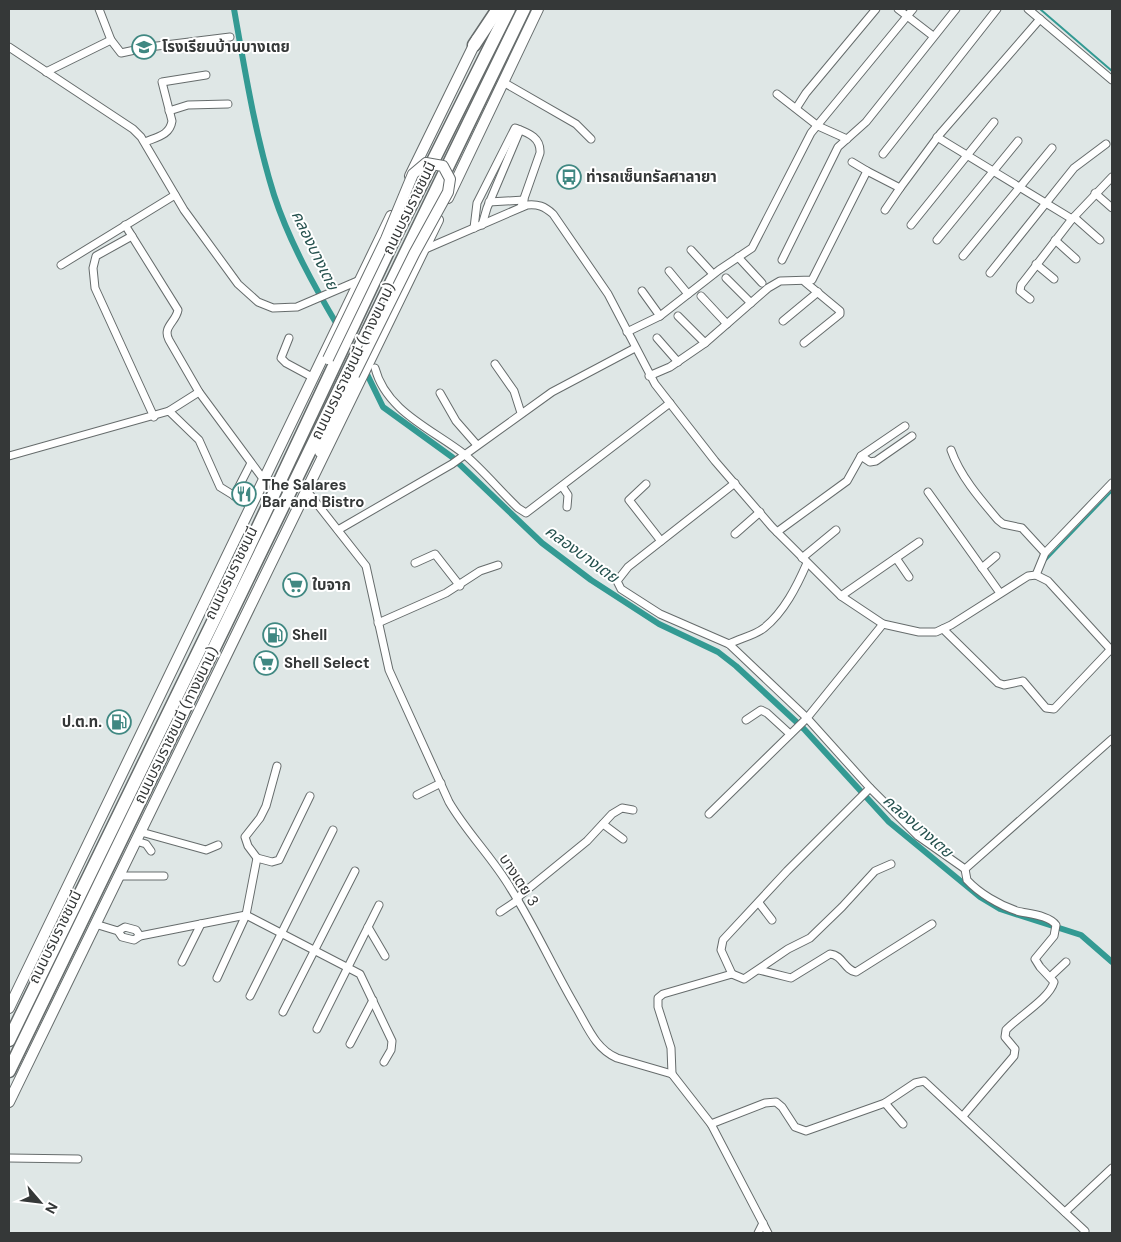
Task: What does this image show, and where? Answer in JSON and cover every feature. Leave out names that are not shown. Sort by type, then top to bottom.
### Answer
[{"type":"highway","points":[[474,45],[498,9]]},
{"type":"highway","name":"ถนนบรมราชชนนี","points":[[9,1040],[169,713],[333,360],[354,327],[390,246],[509,9]]},
{"type":"highway","name":"ถนนบรมราชชนนี","points":[[9,1071],[354,376],[362,343],[524,9]]},
{"type":"highway","points":[[507,46],[531,9]]},
{"type":"main road","name":"ถนนบรมราชชนนี (ทางขนาน)","points":[[9,1008],[124,766],[252,506],[312,377],[492,9]]},
{"type":"main road","name":"ถนนบรมราชชนนี (ทางขนาน)","points":[[9,1102],[308,488],[326,434],[354,376],[373,357],[538,9]]},
{"type":"main road","points":[[262,483],[333,360],[413,174],[426,163],[443,166],[450,179],[448,192],[414,254],[354,376]]},
{"type":"street","points":[[99,9],[111,40],[121,53],[149,46],[230,37]]},
{"type":"street","points":[[797,107],[806,93],[876,9]]},
{"type":"street","points":[[898,9],[933,36]]},
{"type":"street","points":[[627,332],[660,316],[755,244],[811,133],[914,9]]},
{"type":"street","points":[[782,260],[838,147],[866,122],[956,9]]},
{"type":"street","points":[[882,154],[997,9]]},
{"type":"street","points":[[1028,9],[1112,80]]},
{"type":"street","points":[[885,210],[937,137],[1040,19]]},
{"type":"street","points":[[46,72],[111,40]]},
{"type":"street","points":[[9,47],[133,129],[145,142],[175,195],[238,284],[249,296],[265,306],[284,309],[315,300],[360,280]]},
{"type":"street","points":[[145,142],[170,130],[172,121],[162,82],[206,75]]},
{"type":"street","points":[[503,82],[576,124],[591,139]]},
{"type":"street","points":[[777,94],[797,107],[818,126],[847,139]]},
{"type":"street","points":[[169,111],[188,104],[228,104]]},
{"type":"street","points":[[911,225],[994,122]]},
{"type":"street","points":[[423,250],[478,226],[523,204],[540,148],[534,137],[520,130],[513,129],[477,203],[478,226]]},
{"type":"street","points":[[478,226],[520,130]]},
{"type":"street","points":[[937,137],[1045,204],[1073,218],[1100,240]]},
{"type":"street","points":[[937,240],[1018,141]]},
{"type":"street","points":[[990,273],[1074,168],[1106,144]]},
{"type":"street","points":[[963,256],[1052,148]]},
{"type":"street","points":[[852,162],[900,188]]},
{"type":"street","points":[[495,165],[503,170]]},
{"type":"street","points":[[650,376],[678,362],[705,343],[751,303],[780,281],[805,282],[812,280],[867,171]]},
{"type":"street","points":[[1030,299],[1019,288],[1073,218],[1112,177]]},
{"type":"street","points":[[1095,193],[1112,208]]},
{"type":"street","points":[[61,265],[175,195]]},
{"type":"street","points":[[489,202],[537,204],[553,214],[595,273],[623,321],[650,376],[670,403],[777,532],[804,561],[842,596],[883,624],[919,632],[943,629],[1028,576],[1036,575],[1048,581],[1112,650],[1054,708],[1050,709],[1046,708],[1023,681],[1004,685],[998,683],[943,629]]},
{"type":"street","points":[[125,225],[178,310],[177,316],[167,328],[166,336],[199,392],[251,463],[262,483]]},
{"type":"street","points":[[132,236],[96,256],[93,260],[93,268],[96,288],[154,417]]},
{"type":"street","points":[[1055,240],[1076,259]]},
{"type":"street","points":[[691,250],[713,274]]},
{"type":"street","points":[[738,257],[762,283]]},
{"type":"street","points":[[1036,264],[1054,279]]},
{"type":"street","points":[[669,271],[688,294]]},
{"type":"street","points":[[726,278],[751,303]]},
{"type":"street","points":[[804,343],[840,314],[840,310],[805,282]]},
{"type":"street","points":[[642,291],[660,316]]},
{"type":"street","points":[[783,321],[818,292]]},
{"type":"street","points":[[701,296],[727,324]]},
{"type":"street","points":[[678,316],[705,343]]},
{"type":"street","points":[[290,338],[281,358],[286,363],[312,377]]},
{"type":"street","points":[[657,338],[678,362]]},
{"type":"street","points":[[338,530],[452,464],[520,413],[552,392],[636,348]]},
{"type":"street","points":[[495,364],[511,387],[520,413]]},
{"type":"street","points":[[375,368],[380,381],[397,407],[463,456],[518,508],[526,513],[670,403]]},
{"type":"street","points":[[9,456],[154,417],[169,411],[199,392]]},
{"type":"street","points":[[440,393],[456,421],[477,445]]},
{"type":"street","points":[[169,411],[198,440],[217,483],[234,496],[252,506]]},
{"type":"street","points":[[777,532],[847,481],[861,456],[905,426]]},
{"type":"street","points":[[861,456],[870,462],[876,461],[912,436]]},
{"type":"street","points":[[951,450],[956,465],[994,515],[1004,524],[1022,528],[1044,553]]},
{"type":"street","points":[[234,496],[251,463]]},
{"type":"street","points":[[735,483],[628,567],[618,578],[618,586],[674,622],[720,638],[729,644],[805,720],[869,789],[918,836],[965,869],[967,880],[991,898],[1016,910],[1048,919],[1056,925],[1054,936],[1036,959],[1054,982],[1051,990],[1005,1033],[1006,1040],[1015,1049],[1012,1061],[963,1116]]},
{"type":"street","points":[[1036,575],[1044,553],[1112,483]]},
{"type":"street","points":[[646,484],[629,500],[662,541]]},
{"type":"street","points":[[562,486],[568,495],[567,507]]},
{"type":"street","name":"บางเตย 3","points":[[308,488],[362,561],[369,574],[389,670],[458,818],[504,878],[598,1044],[609,1054],[672,1074]]},
{"type":"street","points":[[928,492],[1000,593]]},
{"type":"street","points":[[735,534],[760,512]]},
{"type":"street","points":[[729,644],[763,629],[774,618],[793,593],[804,561],[836,530]]},
{"type":"street","points":[[842,596],[919,542]]},
{"type":"street","points":[[415,563],[435,554],[460,586]]},
{"type":"street","points":[[982,568],[996,556]]},
{"type":"street","points":[[896,558],[909,577]]},
{"type":"street","points":[[378,623],[460,586],[480,571],[498,565]]},
{"type":"street","points":[[709,814],[805,720],[883,624]]},
{"type":"street","points":[[746,720],[761,710],[767,713],[790,734]]},
{"type":"street","points":[[965,869],[1112,739]]},
{"type":"street","points":[[277,766],[266,806],[260,818],[245,837],[248,846],[257,858],[272,862],[279,860],[310,796]]},
{"type":"street","points":[[417,796],[441,783]]},
{"type":"street","points":[[732,974],[721,944],[787,871],[869,789]]},
{"type":"street","points":[[500,912],[588,841],[618,810],[634,810]]},
{"type":"street","points":[[604,824],[623,840]]},
{"type":"street","points":[[250,996],[333,830]]},
{"type":"street","points":[[140,832],[206,850],[218,845]]},
{"type":"street","points":[[136,842],[146,844],[151,851]]},
{"type":"street","points":[[217,978],[246,915],[257,858]]},
{"type":"street","points":[[768,1233],[711,1124],[672,1074],[671,1048],[658,1007],[658,998],[663,994],[732,974],[744,979],[788,949],[810,938],[842,908],[875,870],[891,864]]},
{"type":"street","points":[[283,1012],[355,871]]},
{"type":"street","points":[[119,876],[164,876]]},
{"type":"street","points":[[759,903],[772,920]]},
{"type":"street","points":[[317,1029],[379,906]]},
{"type":"street","points":[[95,924],[118,931],[122,937],[134,940],[140,936],[246,915],[364,978],[392,1041],[391,1050],[384,1062]]},
{"type":"street","points":[[182,962],[201,924]]},
{"type":"street","points":[[759,970],[792,978],[830,954],[838,957],[849,970],[856,972],[932,924]]},
{"type":"street","points":[[118,931],[125,927],[136,930],[140,936]]},
{"type":"street","points":[[368,927],[385,956]]},
{"type":"street","points":[[1050,977],[1066,962]]},
{"type":"street","points":[[350,1044],[373,1000]]},
{"type":"street","points":[[711,1124],[765,1103],[776,1102],[782,1107],[795,1128],[806,1131],[885,1103],[915,1082],[924,1081],[1085,1231]]},
{"type":"street","points":[[885,1103],[903,1124]]},
{"type":"street","points":[[9,1158],[78,1159]]},
{"type":"street","points":[[1065,1212],[1112,1168]]},
{"type":"street","points":[[758,1233],[763,1223]]},
{"type":"waterway","name":"คลองบางเตย","points":[[234,9],[256,126],[274,195],[303,263],[339,328]]},
{"type":"waterway","points":[[1040,9],[1112,71]]},
{"type":"waterway","name":"คลองบางเตย","points":[[364,368],[383,407],[452,457],[542,543],[591,580],[659,624],[718,652],[736,666],[804,729],[889,822],[980,897],[1000,909],[1081,935],[1112,962]]},
{"type":"waterway","points":[[1045,561],[1112,491]]},
{"type":"place","name":"โรงเรียนบ้านบางเตย","points":[[144,47]]},
{"type":"place","name":"ท่ารถเซ็นทรัลศาลายา","points":[[569,177]]},
{"type":"place","name":"The Salares Bar and Bistro","points":[[244,494]]},
{"type":"place","name":"ใบจาก","points":[[295,585]]},
{"type":"place","name":"Shell","points":[[275,635]]},
{"type":"place","name":"Shell Select","points":[[266,663]]},
{"type":"place","name":"ป.ต.ท.","points":[[119,722]]}]
